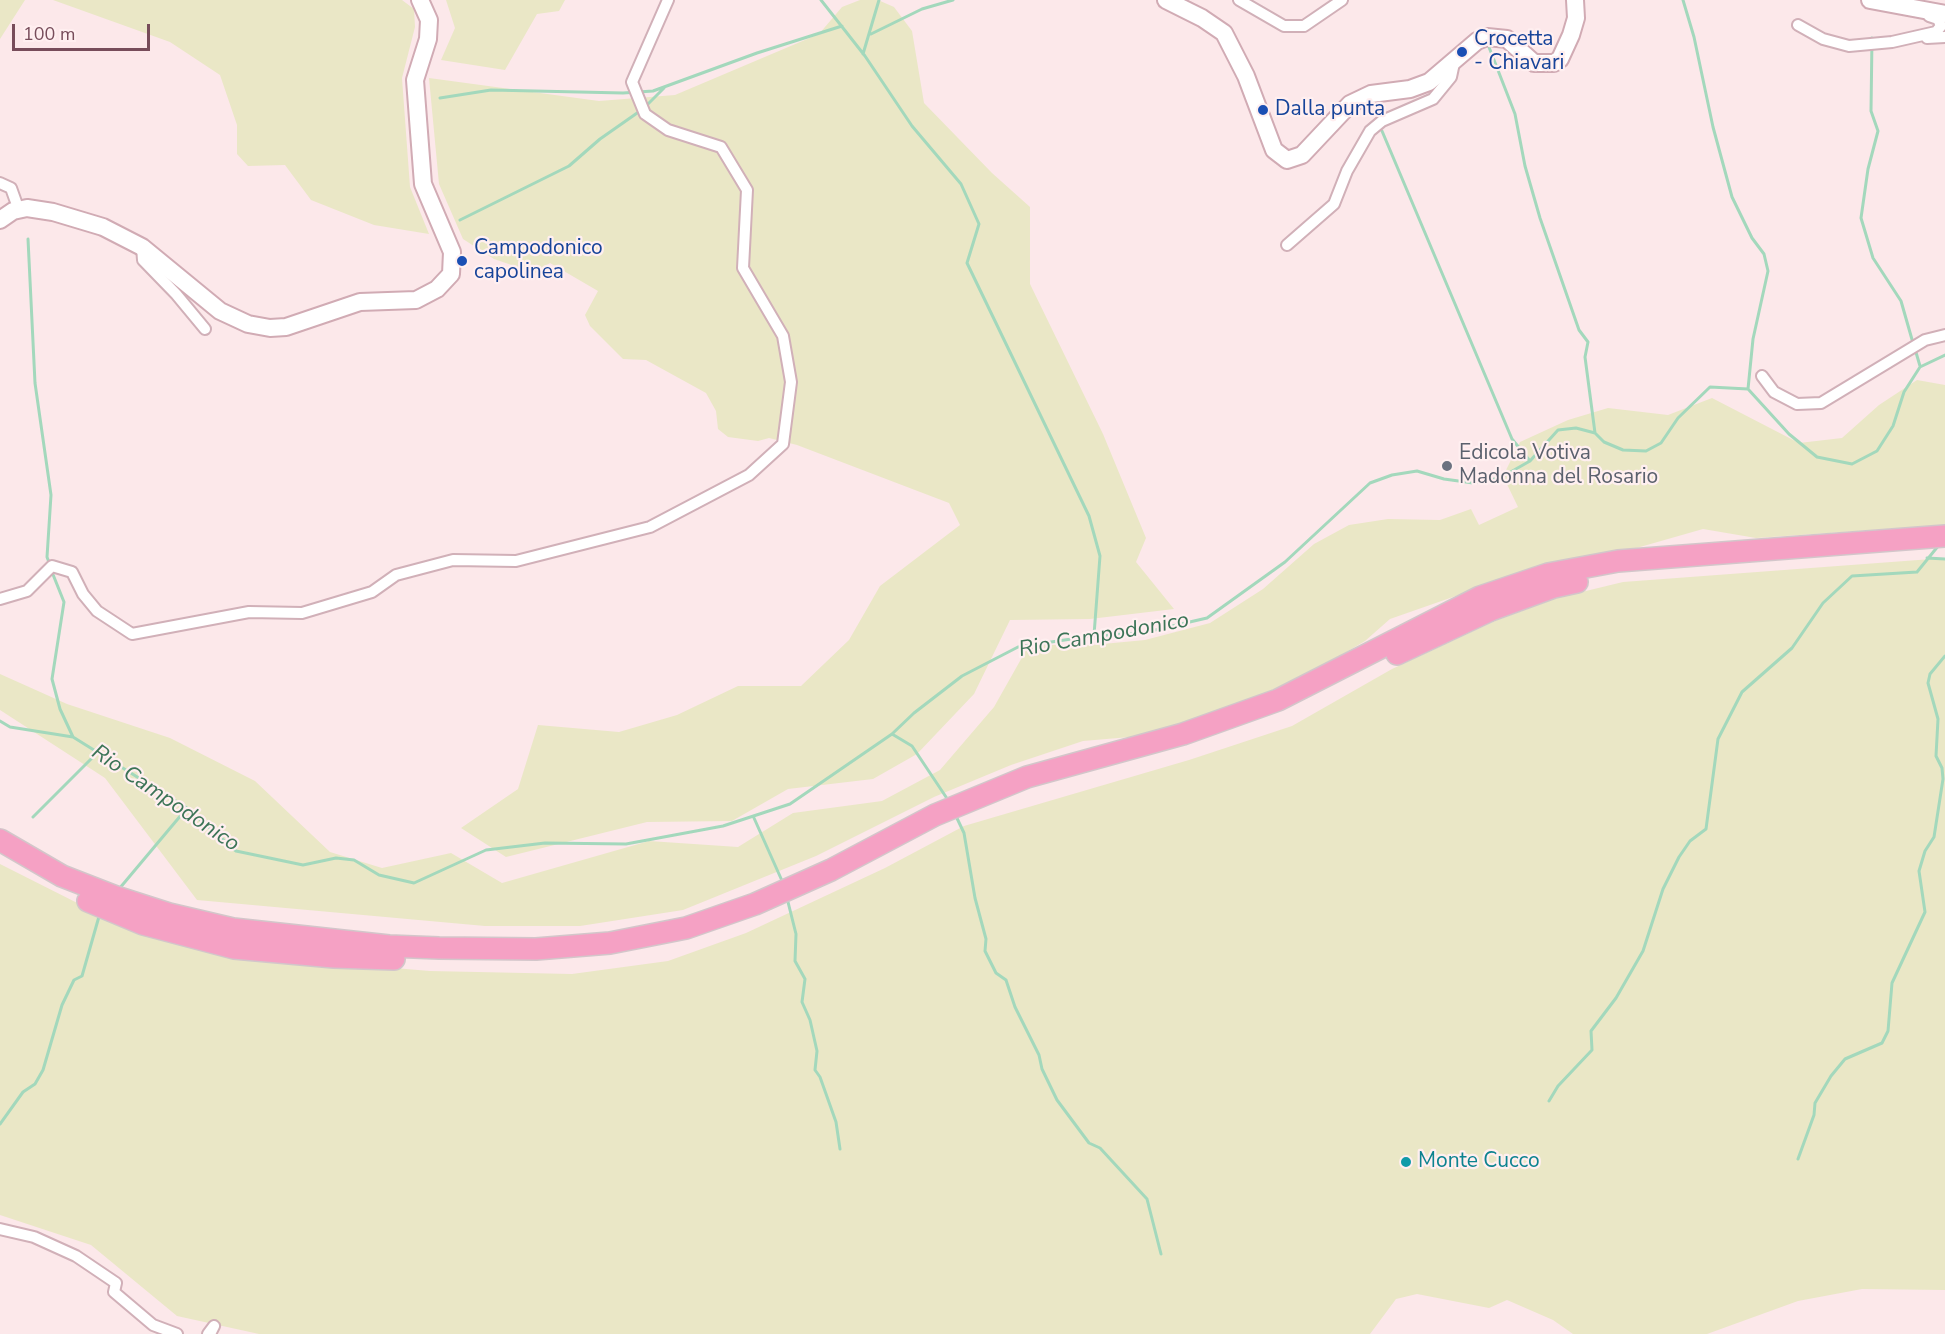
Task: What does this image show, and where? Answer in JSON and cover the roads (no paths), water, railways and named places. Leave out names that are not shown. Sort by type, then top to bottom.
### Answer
[{"type":"highway","points":[[0,855],[62,890],[143,924],[234,948],[334,957],[389,953],[507,955],[688,933],[755,904],[833,876],[981,802],[1030,792],[1189,747],[1286,711],[1491,610],[1554,587],[1622,573],[1731,557],[1945,536]]},
{"type":"highway","points":[[1731,557],[1945,549]]},
{"type":"highway","points":[[0,840],[62,876],[170,914],[233,929],[389,953]]},
{"type":"street","points":[[0,220],[13,211],[27,208],[52,212],[103,227],[142,247],[220,311],[248,324],[270,328],[286,327],[360,302],[416,300],[437,289],[450,274],[452,252],[423,184],[415,80],[428,39],[429,20],[420,0]]},
{"type":"street","points":[[0,599],[27,591],[52,566],[72,572],[83,594],[98,611],[132,634],[249,612],[302,613],[372,592],[396,575],[453,560],[516,561],[650,527],[749,475],[783,444],[791,382],[783,336],[743,268],[747,190],[721,147],[668,130],[645,114],[632,82],[668,0]]},
{"type":"street","points":[[1166,0],[1202,18],[1224,33],[1246,76],[1274,150],[1287,160],[1302,155],[1357,99],[1371,94],[1410,89],[1429,82],[1477,41],[1487,37],[1507,39],[1534,63],[1554,63],[1560,59],[1571,35],[1576,18],[1575,0]]},
{"type":"street","points":[[1239,0],[1284,26],[1304,26],[1342,0]]},
{"type":"street","points":[[1870,0],[1945,14]]},
{"type":"street","points":[[1798,25],[1823,39],[1849,46],[1892,42],[1936,32],[1941,26],[1938,19],[1919,13],[1918,8]]},
{"type":"street","points":[[1906,38],[1945,37]]},
{"type":"street","points":[[1287,245],[1334,204],[1347,171],[1370,131],[1382,121],[1433,99],[1451,77],[1454,63]]},
{"type":"street","points":[[0,183],[11,188],[16,202]]},
{"type":"street","points":[[142,247],[143,260],[176,294],[205,329]]},
{"type":"street","points":[[1762,376],[1774,392],[1797,404],[1821,403],[1925,340],[1945,335]]},
{"type":"street","points":[[0,1229],[34,1237],[76,1256],[116,1283],[114,1292],[153,1325],[177,1334]]},
{"type":"waterway","points":[[821,0],[865,56],[912,126],[961,184],[979,224],[967,263],[1089,516],[1100,556],[1094,635]]},
{"type":"waterway","points":[[863,54],[879,0]]},
{"type":"waterway","points":[[871,34],[922,9],[953,0]]},
{"type":"waterway","points":[[1683,0],[1732,197],[1752,238],[1764,254],[1768,271],[1753,339],[1748,389]]},
{"type":"waterway","points":[[440,98],[491,90],[623,93],[653,91],[757,53],[842,26]]},
{"type":"waterway","points":[[1872,38],[1871,111],[1878,131],[1868,169],[1861,218],[1873,258],[1901,301],[1913,343]]},
{"type":"waterway","points":[[1487,42],[1515,114],[1525,166],[1540,218],[1579,330],[1588,342],[1585,357],[1595,433]]},
{"type":"waterway","points":[[645,107],[664,88]]},
{"type":"waterway","points":[[460,220],[569,166],[600,139],[640,111]]},
{"type":"waterway","points":[[1382,131],[1512,439],[1530,461]]},
{"type":"waterway","points":[[28,239],[35,383],[51,495],[47,557],[50,565]]},
{"type":"waterway","points":[[1915,349],[1920,366]]},
{"type":"waterway","name":"Rio Campodonico","points":[[0,721],[10,727],[73,737],[187,808],[236,851],[303,865],[336,858],[354,860],[379,875],[414,883],[486,850],[545,843],[626,844],[723,826],[790,804],[892,734],[914,713],[962,676],[1018,647],[1091,636],[1142,633],[1207,618],[1285,562],[1370,483],[1392,475],[1417,471],[1444,479],[1473,483],[1500,478],[1530,461],[1558,430],[1576,428],[1595,433],[1604,442],[1623,450],[1646,451],[1661,443],[1678,418],[1710,387],[1748,389],[1789,434],[1817,457],[1852,464],[1877,451],[1893,426],[1904,392],[1920,367],[1945,355]]},
{"type":"waterway","points":[[1549,1101],[1558,1086],[1592,1050],[1591,1031],[1616,998],[1643,951],[1663,889],[1679,857],[1690,841],[1706,829],[1718,739],[1742,692],[1792,648],[1823,603],[1852,576],[1917,572],[1939,545]]},
{"type":"waterway","points":[[1927,558],[1945,559]]},
{"type":"waterway","points":[[52,572],[64,602],[52,679],[60,709],[73,737]]},
{"type":"waterway","points":[[1798,1159],[1814,1115],[1815,1103],[1831,1076],[1845,1059],[1882,1043],[1888,1031],[1892,983],[1925,912],[1919,871],[1925,851],[1934,837],[1943,779],[1942,768],[1936,756],[1938,719],[1928,683],[1930,674],[1945,656]]},
{"type":"waterway","points":[[892,734],[912,746],[948,800]]},
{"type":"waterway","points":[[33,817],[97,753]]},
{"type":"waterway","points":[[119,889],[187,808]]},
{"type":"waterway","points":[[955,814],[964,833],[975,898],[986,939],[985,951],[996,973],[1006,980],[1015,1007],[1039,1055],[1042,1069],[1057,1100],[1089,1143],[1100,1148],[1147,1199],[1161,1254]]},
{"type":"waterway","points":[[754,818],[783,883]]},
{"type":"waterway","points":[[787,898],[796,934],[795,961],[805,979],[802,1002],[810,1020],[817,1051],[815,1070],[820,1077],[836,1122],[840,1149]]},
{"type":"waterway","points":[[0,1124],[23,1092],[35,1084],[43,1070],[62,1005],[74,980],[82,976],[100,913]]},
{"type":"place","name":"Crocetta - Chiavari","points":[[1462,52]]},
{"type":"place","name":"Dalla punta","points":[[1263,110]]},
{"type":"place","name":"Campodonico capolinea","points":[[462,261]]},
{"type":"place","name":"Edicola Votiva Madonna del Rosario","points":[[1447,466]]},
{"type":"place","name":"Monte Cucco","points":[[1406,1162]]}]
